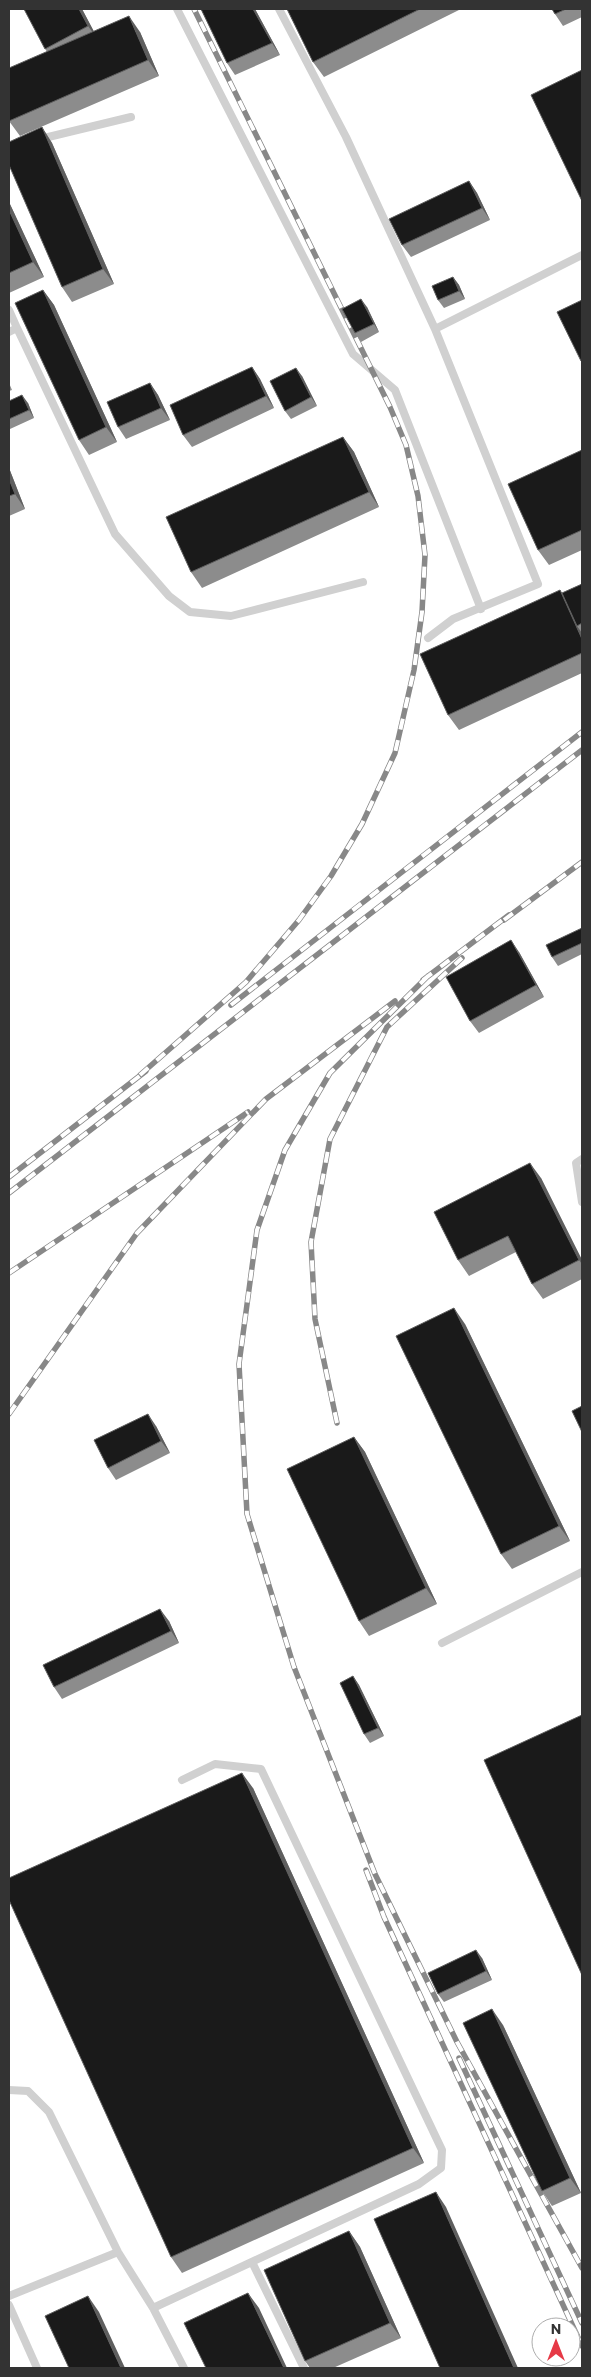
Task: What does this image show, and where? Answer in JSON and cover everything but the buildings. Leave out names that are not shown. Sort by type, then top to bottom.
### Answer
[{"type":"lane","points":[[177,9],[354,354],[395,390],[481,609]]},
{"type":"lane","points":[[279,9],[346,137],[435,329],[538,584],[453,619],[428,638]]},
{"type":"lane","points":[[32,141],[131,117]]},
{"type":"lane","points":[[435,329],[582,255]]},
{"type":"lane","points":[[9,310],[115,534],[169,596],[183,607],[190,612],[231,616],[363,582]]},
{"type":"lane","points":[[9,332],[17,328]]},
{"type":"lane","points":[[582,1159],[576,1163],[582,1202]]},
{"type":"lane","points":[[442,1643],[582,1572]]},
{"type":"lane","points":[[152,2308],[419,2184],[441,2168],[442,2150],[261,1769],[215,1764],[182,1780]]},
{"type":"lane","points":[[9,2090],[28,2091],[48,2112],[118,2252],[152,2308],[184,2368]]},
{"type":"lane","points":[[9,2296],[118,2252]]},
{"type":"lane","points":[[252,2262],[304,2368]]},
{"type":"lane","points":[[9,2305],[37,2368]]},
{"type":"railway","points":[[140,1075],[246,982],[299,920],[331,876],[362,824],[395,753],[414,670],[422,612],[425,555],[418,496],[406,445],[390,407],[194,9]]},
{"type":"railway","points":[[231,1005],[582,732]]},
{"type":"railway","points":[[9,1193],[582,750]]},
{"type":"railway","points":[[504,920],[582,862]]},
{"type":"railway","points":[[423,980],[509,915]]},
{"type":"railway","points":[[337,1423],[315,1319],[311,1242],[330,1139],[387,1027],[462,958]]},
{"type":"railway","points":[[428,976],[330,1073],[285,1150],[257,1230],[239,1364],[247,1514],[294,1667],[375,1874],[457,2042],[582,2268]]},
{"type":"railway","points":[[9,1414],[137,1233],[266,1099],[395,1001]]},
{"type":"railway","points":[[9,1177],[146,1071]]},
{"type":"railway","points":[[9,1273],[248,1112]]},
{"type":"railway","points":[[366,1870],[384,1917],[582,2346]]},
{"type":"railway","points":[[459,2058],[582,2323]]}]
